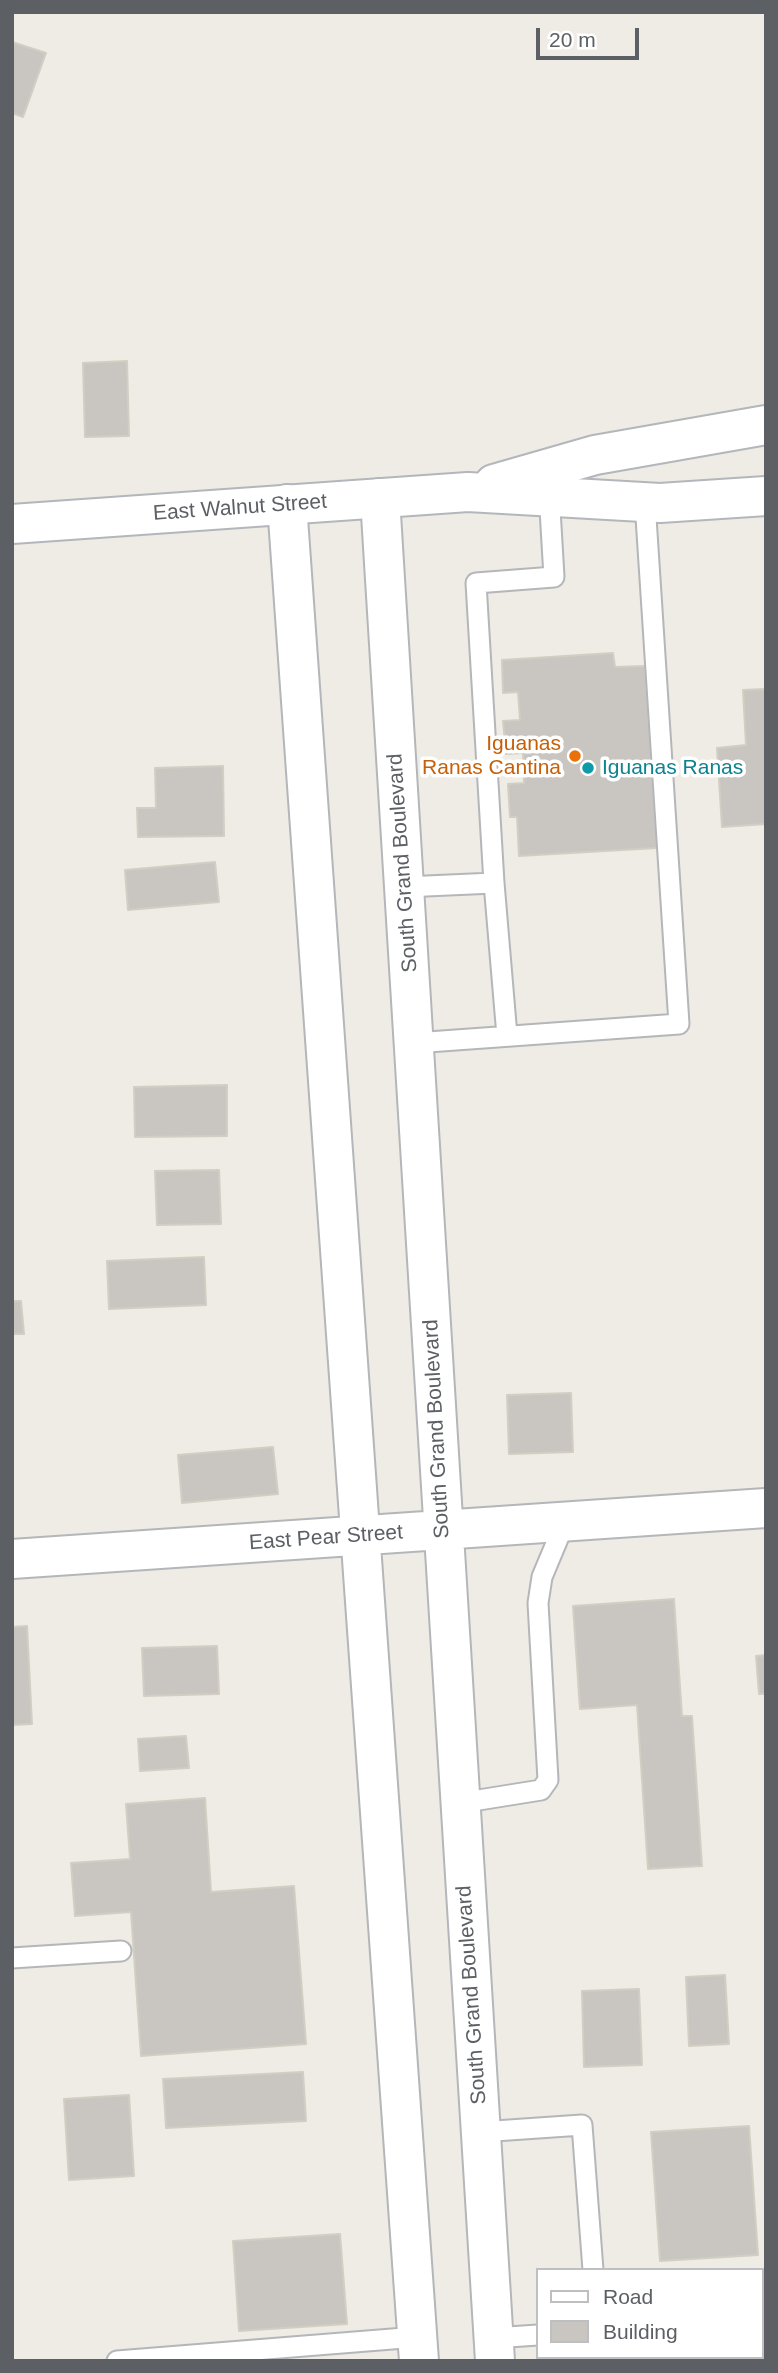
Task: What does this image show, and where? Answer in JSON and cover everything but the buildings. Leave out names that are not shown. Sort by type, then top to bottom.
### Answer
[{"type":"street","name":"East Walnut Street","points":[[548,482],[595,455],[766,425]]},
{"type":"street","name":"East Walnut Street","points":[[12,524],[468,492],[548,482],[645,502],[766,496]]},
{"type":"street","name":"South Grand Boulevard","points":[[380,498],[494,2349]]},
{"type":"street","points":[[287,505],[418,2349]]},
{"type":"street","name":"East Pear Street","points":[[12,1559],[766,1508]]},
{"type":"lane","points":[[508,1036],[494,883],[476,583],[554,577],[548,482]]},
{"type":"lane","points":[[414,1043],[679,1024],[645,502]]},
{"type":"lane","points":[[404,887],[494,883]]},
{"type":"lane","points":[[460,1802],[541,1790],[548,1780],[538,1603],[542,1577],[565,1522]]},
{"type":"lane","points":[[12,1958],[121,1951]]},
{"type":"lane","points":[[480,2132],[582,2125],[593,2268]]},
{"type":"lane","points":[[494,2349],[536,2336]]},
{"type":"lane","points":[[117,2361],[418,2349]]},
{"type":"place","name":"Iguanas Ranas Cantina","points":[[575,756]]},
{"type":"place","name":"Iguanas Ranas","points":[[588,768]]}]
